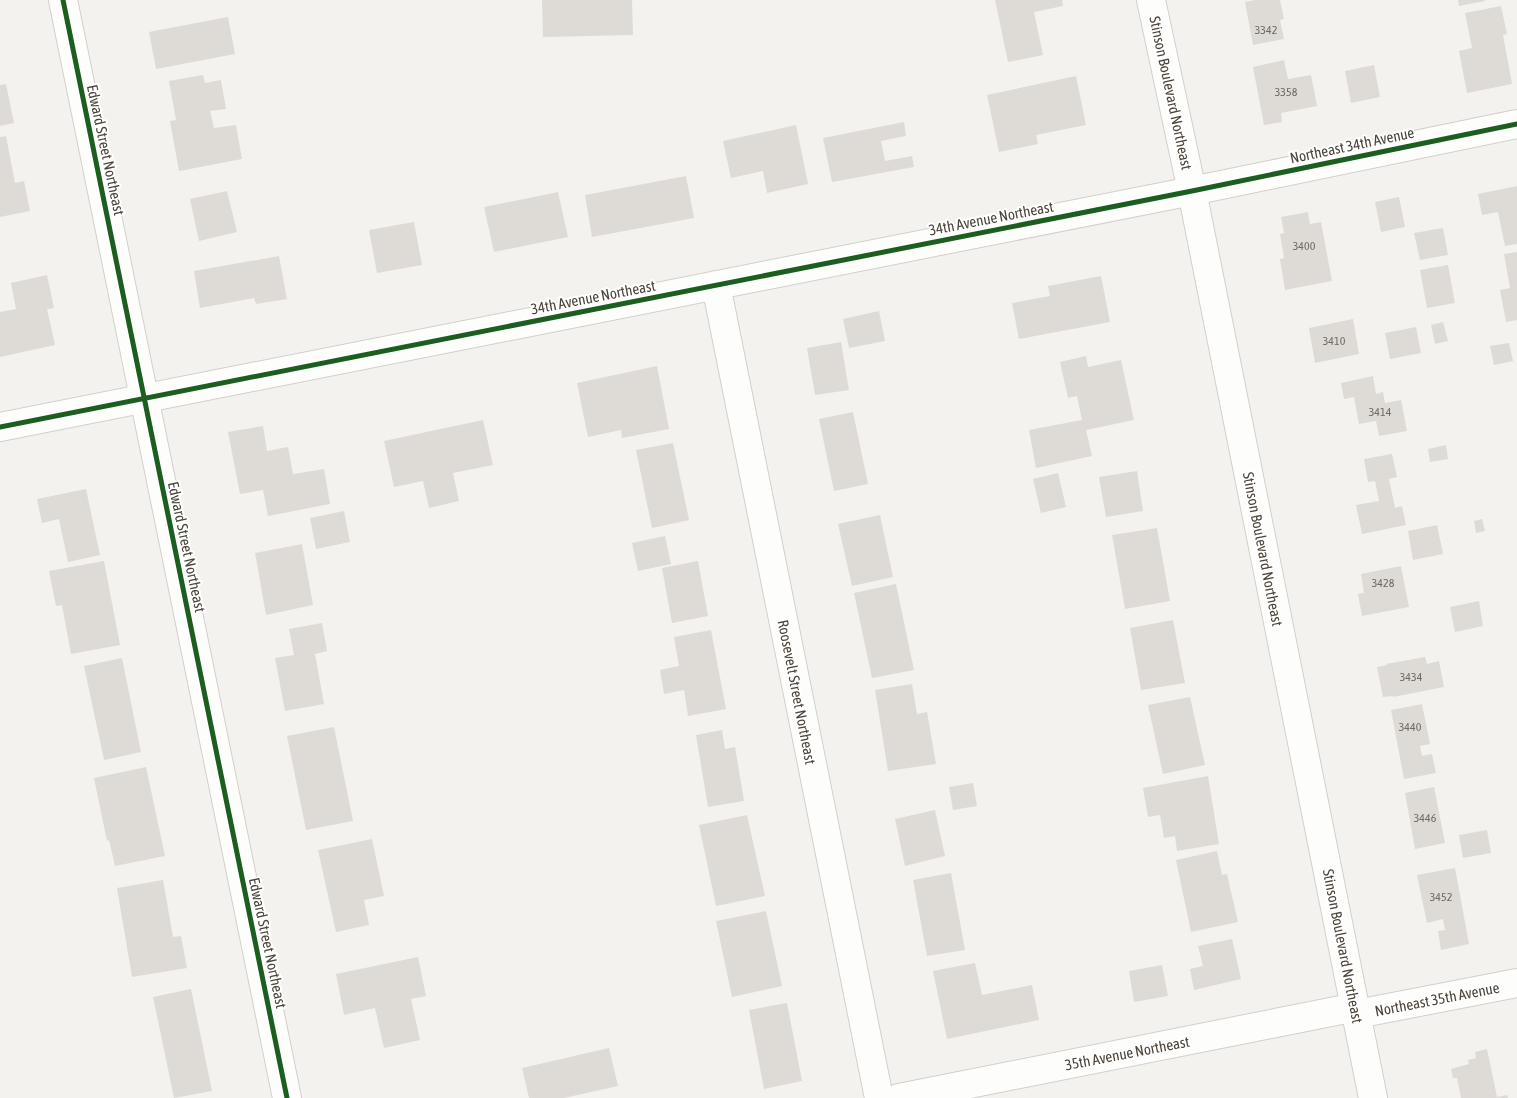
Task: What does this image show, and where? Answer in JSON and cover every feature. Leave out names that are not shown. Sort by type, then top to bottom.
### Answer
[{"type":"street","name":"Edward Street Northeast","points":[[63,0],[287,1098]]},
{"type":"street","name":"Stinson Boulevard Northeast","points":[[1151,0],[1192,191],[1373,1098]]},
{"type":"street","name":"Northeast 34th Avenue","points":[[1192,191],[1517,124]]},
{"type":"street","name":"34th Avenue Northeast","points":[[0,427],[1192,191]]},
{"type":"street","name":"Roosevelt Street Northeast","points":[[716,285],[879,1098]]},
{"type":"street","name":"Northeast 35th Avenue","points":[[1356,1011],[1517,983]]},
{"type":"street","name":"35th Avenue Northeast","points":[[899,1098],[1356,1011]]},
{"type":"building","points":[[542,0],[632,0],[633,35],[543,37]]},
{"type":"building","points":[[995,0],[1062,0],[1063,6],[1034,12],[1043,55],[1008,62]]},
{"type":"building","points":[[1280,0],[1284,19],[1280,20],[1284,39],[1253,45],[1245,2]]},
{"type":"building","points":[[1458,0],[1485,0],[1485,1],[1459,6]]},
{"type":"building","points":[[1501,6],[1507,34],[1503,35],[1512,84],[1467,93],[1459,51],[1472,48],[1465,13]]},
{"type":"building","points":[[228,17],[235,54],[156,69],[149,32]]},
{"type":"building","points":[[1284,60],[1288,79],[1311,75],[1317,106],[1281,113],[1282,122],[1264,125],[1253,67]]},
{"type":"building","points":[[1374,65],[1380,97],[1351,103],[1345,71]]},
{"type":"building","points":[[203,75],[205,83],[221,80],[226,109],[210,111],[214,128],[236,125],[242,159],[179,171],[170,121],[176,120],[169,81]]},
{"type":"building","points":[[1076,76],[1086,125],[1036,135],[1038,144],[999,152],[987,95]]},
{"type":"building","points":[[6,84],[14,123],[0,126],[0,85]]},
{"type":"building","points":[[904,122],[906,136],[881,141],[885,161],[912,156],[914,167],[832,182],[823,138]]},
{"type":"building","points":[[796,125],[808,184],[767,193],[763,171],[731,178],[723,141]]},
{"type":"building","points":[[6,136],[15,183],[24,181],[30,211],[0,217],[0,137]]},
{"type":"building","points":[[686,176],[694,218],[592,237],[585,195]]},
{"type":"building","points":[[1517,186],[1517,244],[1505,246],[1498,212],[1482,215],[1478,194]]},
{"type":"building","points":[[227,191],[237,232],[199,241],[190,199]]},
{"type":"building","points":[[558,192],[568,237],[494,252],[484,207]]},
{"type":"building","points":[[1399,197],[1405,227],[1381,232],[1375,202]]},
{"type":"building","points":[[1308,212],[1310,224],[1321,222],[1332,281],[1285,290],[1280,259],[1284,258],[1280,234],[1284,233],[1281,217]]},
{"type":"building","points":[[414,222],[422,265],[377,273],[369,230]]},
{"type":"building","points":[[1443,228],[1448,255],[1420,260],[1414,233]]},
{"type":"building","points":[[1517,252],[1517,320],[1506,322],[1500,290],[1510,288],[1504,254]]},
{"type":"building","points":[[279,256],[287,299],[256,304],[254,298],[200,308],[194,271]]},
{"type":"building","points":[[1448,265],[1455,303],[1427,308],[1420,270]]},
{"type":"building","points":[[47,275],[54,308],[47,309],[55,345],[0,357],[0,312],[16,309],[11,283]]},
{"type":"building","points":[[1101,276],[1110,322],[1019,339],[1012,303],[1050,296],[1048,286]]},
{"type":"building","points":[[879,311],[885,341],[849,348],[843,319]]},
{"type":"building","points":[[1353,319],[1359,354],[1315,363],[1309,328]]},
{"type":"building","points":[[1443,322],[1448,341],[1435,344],[1431,325]]},
{"type":"building","points":[[1416,327],[1421,353],[1390,359],[1385,333]]},
{"type":"building","points":[[841,342],[849,390],[815,395],[807,348]]},
{"type":"building","points":[[1509,343],[1513,361],[1494,365],[1490,346]]},
{"type":"building","points":[[1086,356],[1088,367],[1121,360],[1134,420],[1086,430],[1092,456],[1036,468],[1029,430],[1082,420],[1077,396],[1068,398],[1060,362]]},
{"type":"building","points":[[657,366],[669,429],[622,438],[621,430],[588,437],[577,383]]},
{"type":"building","points":[[1373,376],[1376,394],[1383,392],[1385,403],[1401,400],[1407,431],[1379,436],[1376,421],[1359,424],[1354,397],[1344,399],[1341,383]]},
{"type":"building","points":[[853,412],[868,484],[834,491],[819,419]]},
{"type":"building","points":[[483,420],[493,465],[453,473],[459,501],[429,508],[423,481],[394,487],[384,441]]},
{"type":"building","points":[[263,426],[267,451],[288,447],[293,474],[324,469],[330,504],[268,516],[263,490],[240,494],[228,432]]},
{"type":"building","points":[[673,443],[689,520],[652,528],[636,450]]},
{"type":"building","points":[[1446,445],[1448,459],[1430,462],[1428,449]]},
{"type":"building","points":[[1392,454],[1397,477],[1389,479],[1395,508],[1402,506],[1406,525],[1362,534],[1356,505],[1379,501],[1375,481],[1368,482],[1364,459]]},
{"type":"building","points":[[1137,471],[1143,511],[1106,517],[1099,477]]},
{"type":"building","points":[[1058,473],[1066,507],[1041,513],[1033,479]]},
{"type":"building","points":[[86,489],[100,555],[68,562],[59,519],[42,523],[37,499]]},
{"type":"building","points":[[344,511],[350,542],[316,549],[310,518]]},
{"type":"building","points":[[880,515],[893,577],[852,586],[838,524]]},
{"type":"building","points":[[1482,519],[1485,531],[1476,533],[1474,521]]},
{"type":"building","points":[[1437,525],[1443,554],[1413,560],[1408,531]]},
{"type":"building","points":[[1157,528],[1170,601],[1125,609],[1112,535]]},
{"type":"building","points":[[665,536],[671,564],[638,571],[632,543]]},
{"type":"building","points":[[302,544],[313,605],[266,615],[255,553]]},
{"type":"building","points":[[104,561],[120,645],[71,654],[62,605],[56,606],[49,571]]},
{"type":"building","points":[[698,561],[708,616],[672,623],[662,568]]},
{"type":"building","points":[[1401,566],[1409,607],[1362,616],[1358,594],[1364,593],[1361,574]]},
{"type":"building","points":[[896,584],[914,670],[872,678],[854,593]]},
{"type":"building","points":[[1479,601],[1483,626],[1455,632],[1450,607]]},
{"type":"building","points":[[1173,620],[1185,683],[1141,690],[1130,628]]},
{"type":"building","points":[[322,623],[327,651],[315,654],[324,704],[285,711],[275,658],[294,655],[289,629]]},
{"type":"building","points":[[711,630],[726,709],[688,716],[684,690],[664,694],[660,670],[679,666],[674,637]]},
{"type":"building","points":[[1425,657],[1427,664],[1439,661],[1444,687],[1393,697],[1383,697],[1377,667]]},
{"type":"building","points":[[122,658],[141,752],[104,760],[84,666]]},
{"type":"building","points":[[912,684],[917,714],[927,712],[936,764],[888,771],[875,690]]},
{"type":"building","points":[[1190,697],[1205,765],[1163,774],[1148,705]]},
{"type":"building","points":[[1422,704],[1430,744],[1420,746],[1422,756],[1432,754],[1436,773],[1404,779],[1391,710]]},
{"type":"building","points":[[334,727],[353,821],[306,830],[287,736]]},
{"type":"building","points":[[722,730],[725,749],[735,747],[744,801],[708,807],[696,735]]},
{"type":"building","points":[[146,767],[165,856],[115,866],[109,840],[107,841],[94,778]]},
{"type":"building","points":[[1208,776],[1219,844],[1177,851],[1175,836],[1164,838],[1160,815],[1148,817],[1143,788]]},
{"type":"building","points":[[973,783],[977,806],[953,810],[949,787]]},
{"type":"building","points":[[1434,787],[1445,843],[1415,849],[1405,793]]},
{"type":"building","points":[[935,810],[945,856],[905,866],[895,819]]},
{"type":"building","points":[[747,815],[765,896],[716,906],[699,825]]},
{"type":"building","points":[[1487,830],[1491,853],[1463,858],[1459,835]]},
{"type":"building","points":[[372,839],[384,896],[364,900],[369,925],[336,932],[318,850]]},
{"type":"building","points":[[1217,851],[1222,875],[1227,874],[1238,922],[1191,932],[1176,860]]},
{"type":"building","points":[[1455,868],[1469,944],[1441,950],[1438,931],[1445,930],[1443,919],[1427,923],[1417,875]]},
{"type":"building","points":[[951,873],[965,950],[927,956],[913,880]]},
{"type":"building","points":[[163,880],[173,937],[181,936],[187,968],[132,977],[117,888]]},
{"type":"building","points":[[766,911],[782,986],[732,997],[716,921]]},
{"type":"building","points":[[1232,939],[1241,979],[1194,990],[1190,969],[1203,966],[1198,946]]},
{"type":"building","points":[[418,957],[426,996],[411,999],[420,1040],[384,1048],[375,1008],[344,1015],[336,974]]},
{"type":"building","points":[[975,963],[982,995],[1032,985],[1039,1020],[947,1039],[933,971]]},
{"type":"building","points":[[1162,965],[1168,996],[1134,1002],[1129,971]]},
{"type":"building","points":[[191,989],[212,1091],[174,1098],[153,997]]},
{"type":"building","points":[[787,1003],[802,1081],[764,1089],[749,1010]]},
{"type":"building","points":[[609,1048],[618,1086],[564,1098],[529,1098],[522,1068]]},
{"type":"building","points":[[1487,1049],[1497,1097],[1507,1095],[1508,1098],[1461,1098],[1457,1078],[1453,1078],[1451,1069],[1469,1064],[1468,1060],[1476,1058],[1475,1052]]},
{"type":"cycle path","points":[[63,0],[287,1098]]},
{"type":"cycle path","points":[[0,427],[1192,191],[1517,124]]}]
